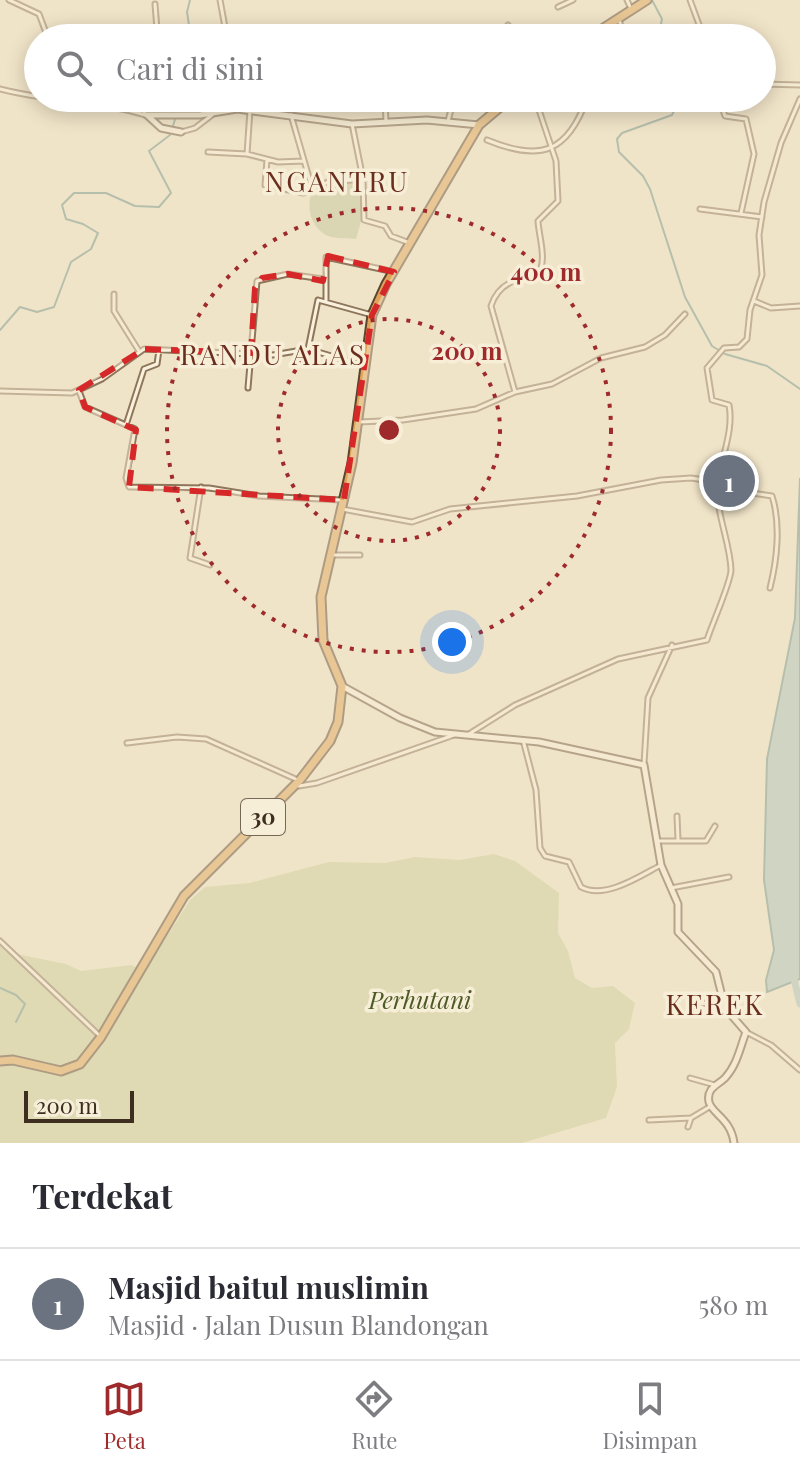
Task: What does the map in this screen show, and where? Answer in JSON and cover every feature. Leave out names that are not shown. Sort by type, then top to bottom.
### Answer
[{"type":"highway","points":[[607,24],[645,1]]},
{"type":"highway","name":"30","points":[[0,1061],[66,1070],[80,1064],[101,1037],[184,896],[297,783],[335,731],[342,686],[321,626],[321,597],[343,505],[372,315],[479,125],[494,112]]},
{"type":"street","points":[[9,0],[35,11],[42,24]]},
{"type":"street","points":[[220,0],[224,24]]},
{"type":"street","points":[[558,7],[573,0]]},
{"type":"street","points":[[627,0],[631,9]]},
{"type":"street","points":[[690,0],[699,24]]},
{"type":"street","points":[[155,4],[157,24]]},
{"type":"street","points":[[618,16],[620,24]]},
{"type":"street","points":[[776,84],[800,85]]},
{"type":"street","points":[[0,89],[24,94]]},
{"type":"street","points":[[469,734],[515,705],[618,659],[672,645],[706,641],[730,579],[730,550],[717,488],[725,441],[732,425],[729,405],[712,399],[707,368],[724,348],[739,347],[746,340],[762,275],[759,250],[762,217],[781,143],[800,99]]},
{"type":"street","points":[[134,112],[194,116],[215,112]]},
{"type":"street","points":[[145,112],[165,129],[181,132],[195,128],[215,112]]},
{"type":"street","points":[[247,154],[250,112]]},
{"type":"street","points":[[266,112],[352,124],[448,121],[479,125]]},
{"type":"street","points":[[386,112],[386,123]]},
{"type":"street","points":[[448,121],[450,112]]},
{"type":"street","points":[[515,392],[491,306],[496,294],[512,281],[541,273],[543,251],[538,221],[558,201],[552,148],[540,112]]},
{"type":"street","points":[[487,140],[507,148],[544,152],[576,128],[582,112]]},
{"type":"street","points":[[724,112],[725,116],[746,119],[753,145],[741,213]]},
{"type":"street","points":[[291,115],[312,188]]},
{"type":"street","points":[[352,124],[363,179],[365,221],[385,226],[391,236],[410,243]]},
{"type":"street","points":[[208,152],[247,154],[267,160],[304,161]]},
{"type":"street","points":[[267,160],[267,187],[303,193],[312,188],[363,179]]},
{"type":"street","points":[[700,209],[762,217]]},
{"type":"street","points":[[326,301],[323,279],[328,256],[394,272]]},
{"type":"street","points":[[248,388],[252,314],[259,279],[288,274],[323,279]]},
{"type":"street","points":[[114,294],[114,311],[139,351]]},
{"type":"street","points":[[308,349],[317,302],[326,301],[372,315]]},
{"type":"street","points":[[754,301],[771,308],[800,306]]},
{"type":"street","points":[[358,422],[465,411],[515,392],[559,381],[606,355],[645,347],[665,335],[685,314]]},
{"type":"street","points":[[0,391],[62,394],[79,390],[110,374],[139,351],[285,355],[308,349],[365,366]]},
{"type":"street","points":[[126,425],[144,369],[157,364],[159,350]]},
{"type":"street","points":[[79,390],[85,407],[136,432],[127,486],[201,487],[343,505],[412,522],[450,509],[577,496],[661,480],[691,478],[718,482]]},
{"type":"street","points":[[201,487],[190,558],[210,565]]},
{"type":"street","points":[[717,488],[772,496],[776,521],[775,565],[770,588]]},
{"type":"street","points":[[332,555],[360,555]]},
{"type":"street","points":[[672,645],[648,698],[644,765],[655,841],[661,865],[678,904],[678,932],[716,972],[727,1012],[746,1032],[771,1045],[800,1070]]},
{"type":"street","points":[[342,686],[413,724],[454,735]]},
{"type":"street","points":[[127,743],[177,737],[206,739],[297,783],[317,783],[454,735],[469,734],[523,740],[644,765]]},
{"type":"street","points":[[523,740],[526,763],[536,790],[540,848],[545,856],[569,862],[581,887],[591,891],[622,885],[661,865]]},
{"type":"street","points":[[677,816],[678,840]]},
{"type":"street","points":[[655,841],[706,841],[715,826]]},
{"type":"street","points":[[671,888],[729,877]]},
{"type":"street","points":[[0,941],[101,1037]]},
{"type":"street","points":[[701,1004],[723,1000]]},
{"type":"street","points":[[734,1143],[728,1122],[711,1106],[710,1093],[726,1077],[737,1059],[746,1032]]},
{"type":"street","points":[[690,1078],[715,1085]]},
{"type":"street","points":[[649,1120],[691,1118],[711,1106]]},
{"type":"street","points":[[688,1127],[691,1118]]},
{"type":"highlighted area","points":[[328,256],[394,272],[372,315],[344,500],[129,487],[136,430],[85,407],[79,390],[144,349],[251,353],[255,288],[262,278],[288,274],[323,281]]},
{"type":"green space","points":[[361,181],[362,218],[356,239],[322,233],[311,216],[310,202],[314,190]]},
{"type":"green space","name":"Perhutani","points":[[494,854],[515,861],[559,893],[558,933],[568,951],[575,978],[592,988],[613,986],[635,1003],[629,1029],[615,1043],[617,1087],[606,1118],[522,1143],[0,1143],[0,946],[6,952],[66,964],[81,971],[131,965],[145,971],[190,900],[205,887],[249,883],[329,862],[385,863],[415,857],[460,860]]},
{"type":"water","points":[[800,478],[800,979],[767,992],[766,980],[774,950],[764,880],[767,759],[795,618]]},
{"type":"waterway","points":[[189,24],[187,12],[190,0]]},
{"type":"waterway","points":[[652,0],[662,19],[661,24]]},
{"type":"waterway","points":[[0,330],[20,307],[37,312],[54,307],[71,262],[91,249],[98,233],[66,219],[62,205],[74,193],[106,193],[135,206],[159,207],[171,193],[149,151],[170,135],[177,112]]},
{"type":"waterway","points":[[673,112],[622,133],[617,139],[619,152],[643,176],[650,189],[685,297],[712,346],[725,354],[767,366],[800,389]]},
{"type":"waterway","points":[[793,975],[800,1004]]},
{"type":"waterway","points":[[0,988],[16,995],[25,1004],[16,1022]]},
{"type":"place","name":"Masjid baitul muslimin","points":[[729,481]]},
{"type":"district","name":"NGANTRU","points":[[337,182]]},
{"type":"district","name":"RANDU ALAS","points":[[273,355]]},
{"type":"district","name":"KEREK","points":[[715,1005]]}]
